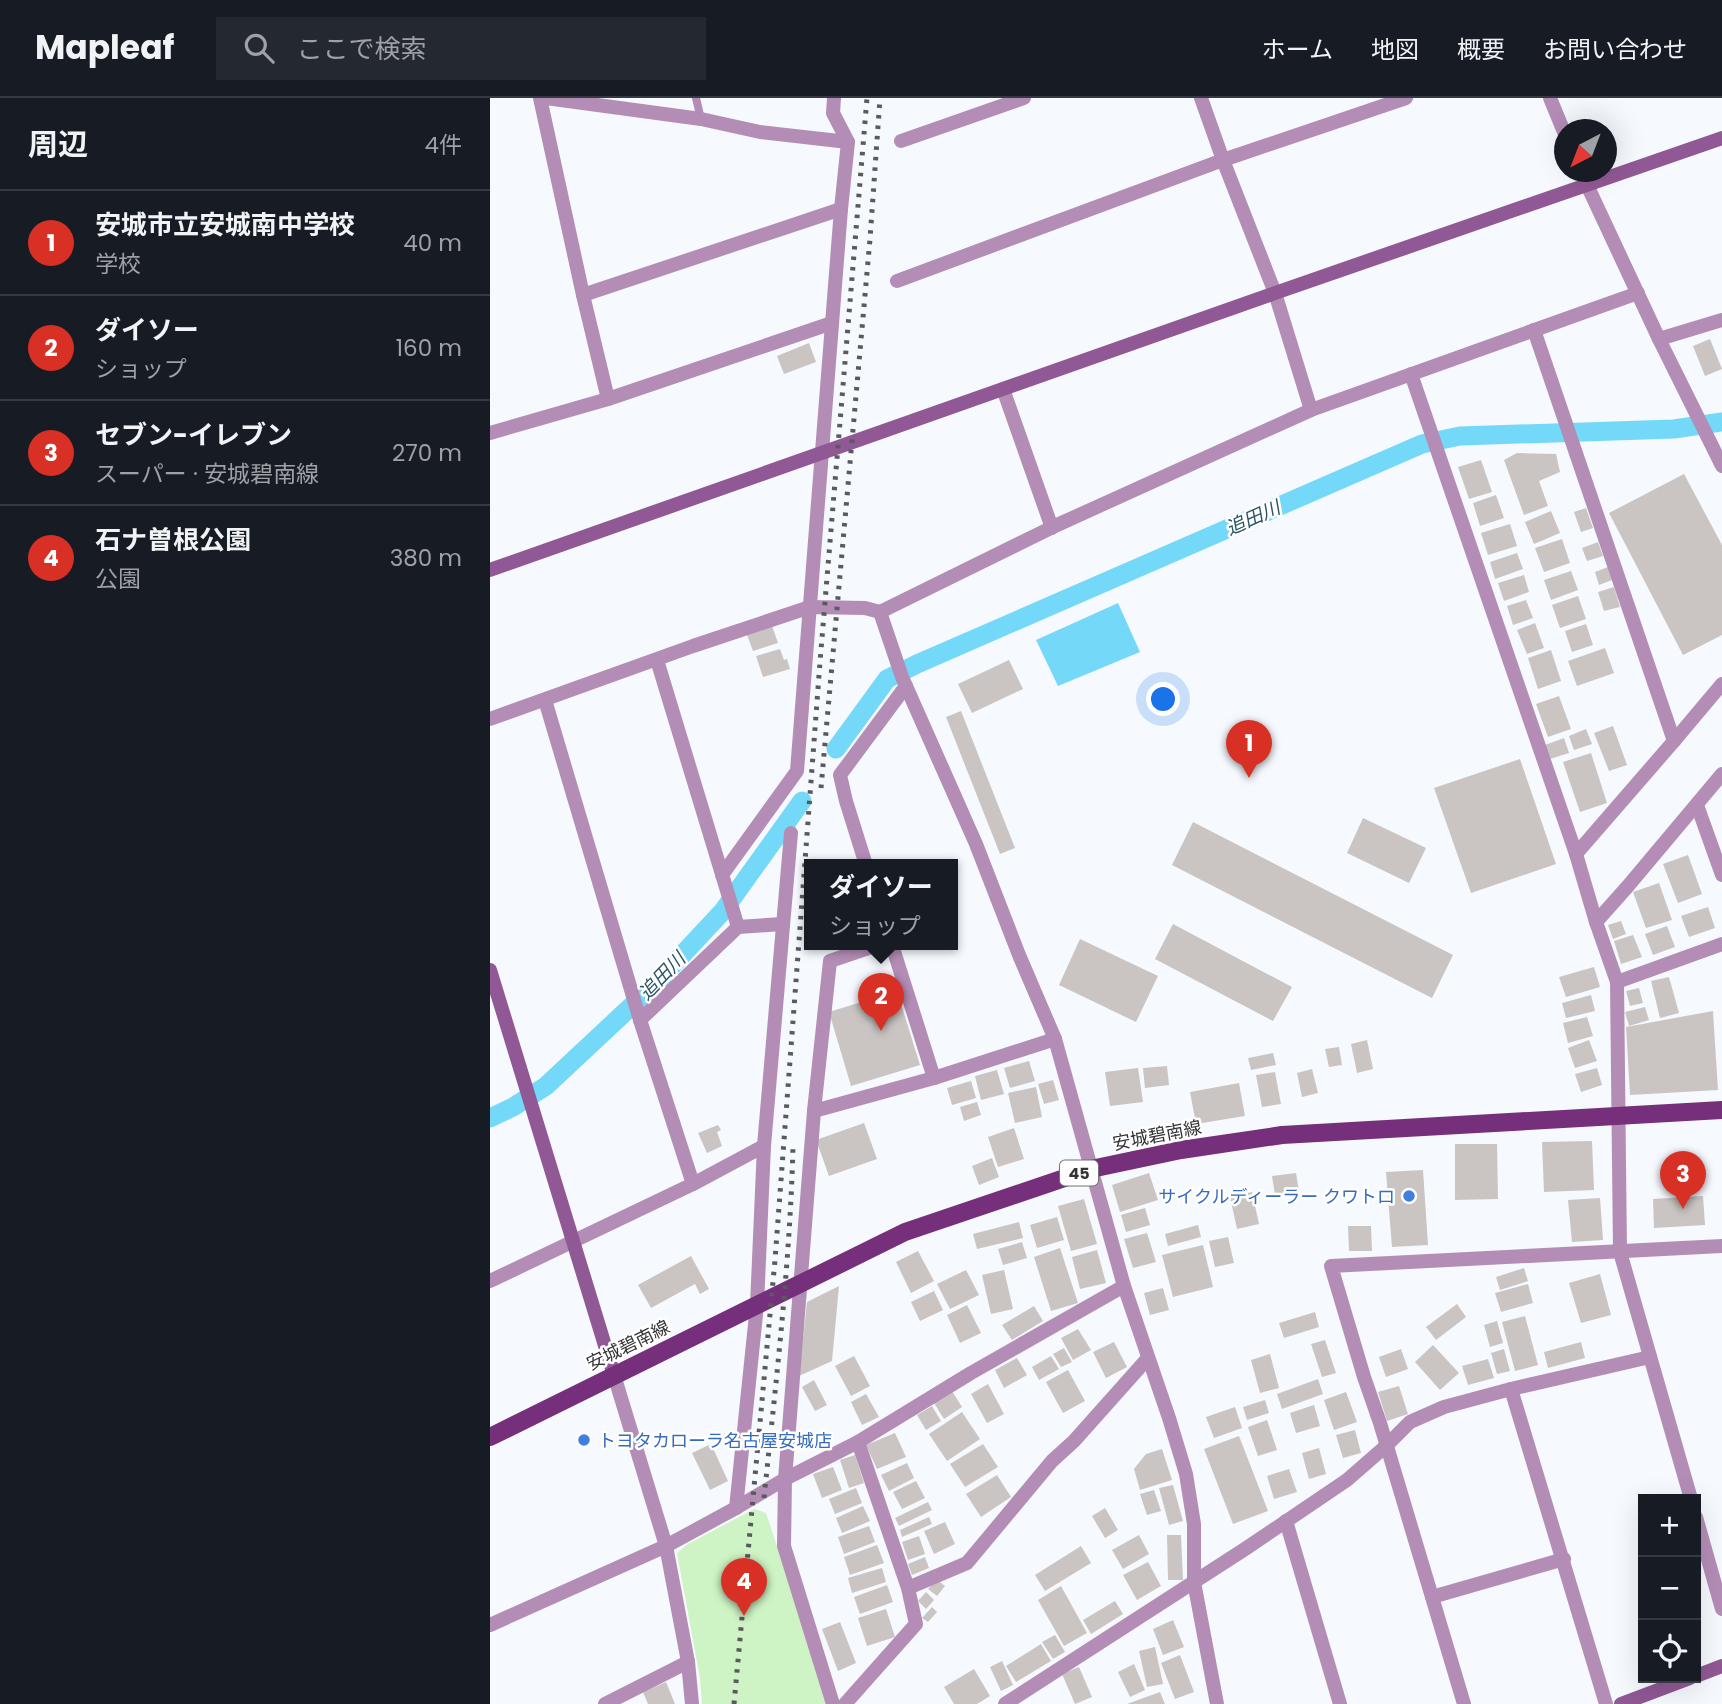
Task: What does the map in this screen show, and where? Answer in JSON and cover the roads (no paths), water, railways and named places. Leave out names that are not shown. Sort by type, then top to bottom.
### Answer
[{"type":"main road","name":"安城碧南線","points":[[490,1437],[905,1232],[1091,1169],[1181,1150],[1282,1135],[1722,1110]]},
{"type":"street","points":[[540,98],[608,399]]},
{"type":"street","points":[[546,98],[701,119],[760,132],[848,142]]},
{"type":"street","points":[[722,875],[797,771],[848,142],[833,113],[834,98]]},
{"type":"street","points":[[901,141],[1024,98]]},
{"type":"street","points":[[1201,98],[1275,293],[1311,410]]},
{"type":"street","points":[[897,281],[1223,160],[1406,98]]},
{"type":"street","points":[[1550,98],[1559,119]]},
{"type":"street","points":[[1617,168],[1722,138]]},
{"type":"street","points":[[490,570],[1275,293],[1573,182]]},
{"type":"street","points":[[1586,182],[1722,466]]},
{"type":"street","points":[[583,295],[841,209]]},
{"type":"street","points":[[490,719],[810,607],[865,608],[880,612],[1052,528],[1311,410],[1638,293]]},
{"type":"street","points":[[1659,339],[1722,320]]},
{"type":"street","points":[[490,433],[608,399],[832,323]]},
{"type":"street","points":[[1534,330],[1674,741]]},
{"type":"street","points":[[1411,374],[1576,854],[1617,982],[1620,1252],[1690,1494]]},
{"type":"street","points":[[1003,389],[1052,528]]},
{"type":"street","points":[[880,612],[902,676],[976,845],[1055,1039],[1124,1286],[1185,1474],[1194,1524],[1194,1581],[1217,1704]]},
{"type":"street","points":[[657,660],[738,927]]},
{"type":"street","points":[[864,859],[840,775],[902,676]]},
{"type":"street","points":[[1576,854],[1722,684]]},
{"type":"street","points":[[545,700],[636,1009],[693,1184]]},
{"type":"street","points":[[1596,922],[1722,774]]},
{"type":"street","points":[[1697,805],[1722,875]]},
{"type":"street","points":[[736,1508],[757,1305],[764,1146],[790,833]]},
{"type":"street","points":[[636,1009],[738,927],[782,924]]},
{"type":"street","points":[[1617,982],[1722,944]]},
{"type":"street","points":[[833,1704],[784,1546],[785,1479],[814,1111],[831,961],[863,950]]},
{"type":"street","points":[[894,950],[934,1078]]},
{"type":"street","points":[[490,970],[666,1546],[688,1662],[692,1704]]},
{"type":"street","points":[[814,1111],[934,1078],[1055,1039]]},
{"type":"street","points":[[490,1281],[693,1184],[764,1146]]},
{"type":"street","points":[[1464,1704],[1331,1266],[1722,1246]]},
{"type":"street","points":[[490,1625],[666,1546],[858,1441],[1124,1286]]},
{"type":"street","points":[[1005,1704],[1348,1480],[1410,1422],[1444,1406],[1650,1357]]},
{"type":"street","points":[[908,1588],[967,1563],[1052,1461],[1074,1441],[1148,1358]]},
{"type":"street","points":[[1511,1389],[1606,1704]]},
{"type":"street","points":[[845,1704],[916,1624],[908,1588],[858,1441]]},
{"type":"street","points":[[1286,1521],[1339,1704]]},
{"type":"street","points":[[1701,1535],[1722,1609]]},
{"type":"street","points":[[1432,1597],[1564,1559]]},
{"type":"street","points":[[606,1704],[688,1662]]},
{"type":"street","points":[[1701,1674],[1722,1666]]},
{"type":"street","points":[[1621,1704],[1677,1683]]},
{"type":"lane","points":[[696,98],[701,119]]},
{"type":"water","points":[[1118,603],[1140,652],[1058,686],[1036,640]]},
{"type":"waterway","name":"追田川","points":[[836,749],[887,679],[1422,444],[1460,436],[1674,429],[1722,422]]},
{"type":"waterway","name":"追田川","points":[[490,1118],[546,1086],[654,985],[723,911],[802,801]]},
{"type":"railway","points":[[805,859],[867,98]]},
{"type":"railway","points":[[821,788],[880,98]]},
{"type":"railway","points":[[734,1704],[775,1260],[804,875]]},
{"type":"railway","points":[[764,1498],[786,1278],[793,1146]]},
{"type":"place","name":"安城市立安城南中学校","points":[[1249,778]]},
{"type":"place","name":"ダイソー","points":[[881,1031]]},
{"type":"place","name":"サイクルディーラー クワトロ","points":[[1409,1196]]},
{"type":"place","name":"セブン-イレブン","points":[[1683,1209]]},
{"type":"place","name":"トヨタカローラ名古屋安城店","points":[[584,1440]]},
{"type":"place","name":"石ナ曽根公園","points":[[744,1616]]}]
